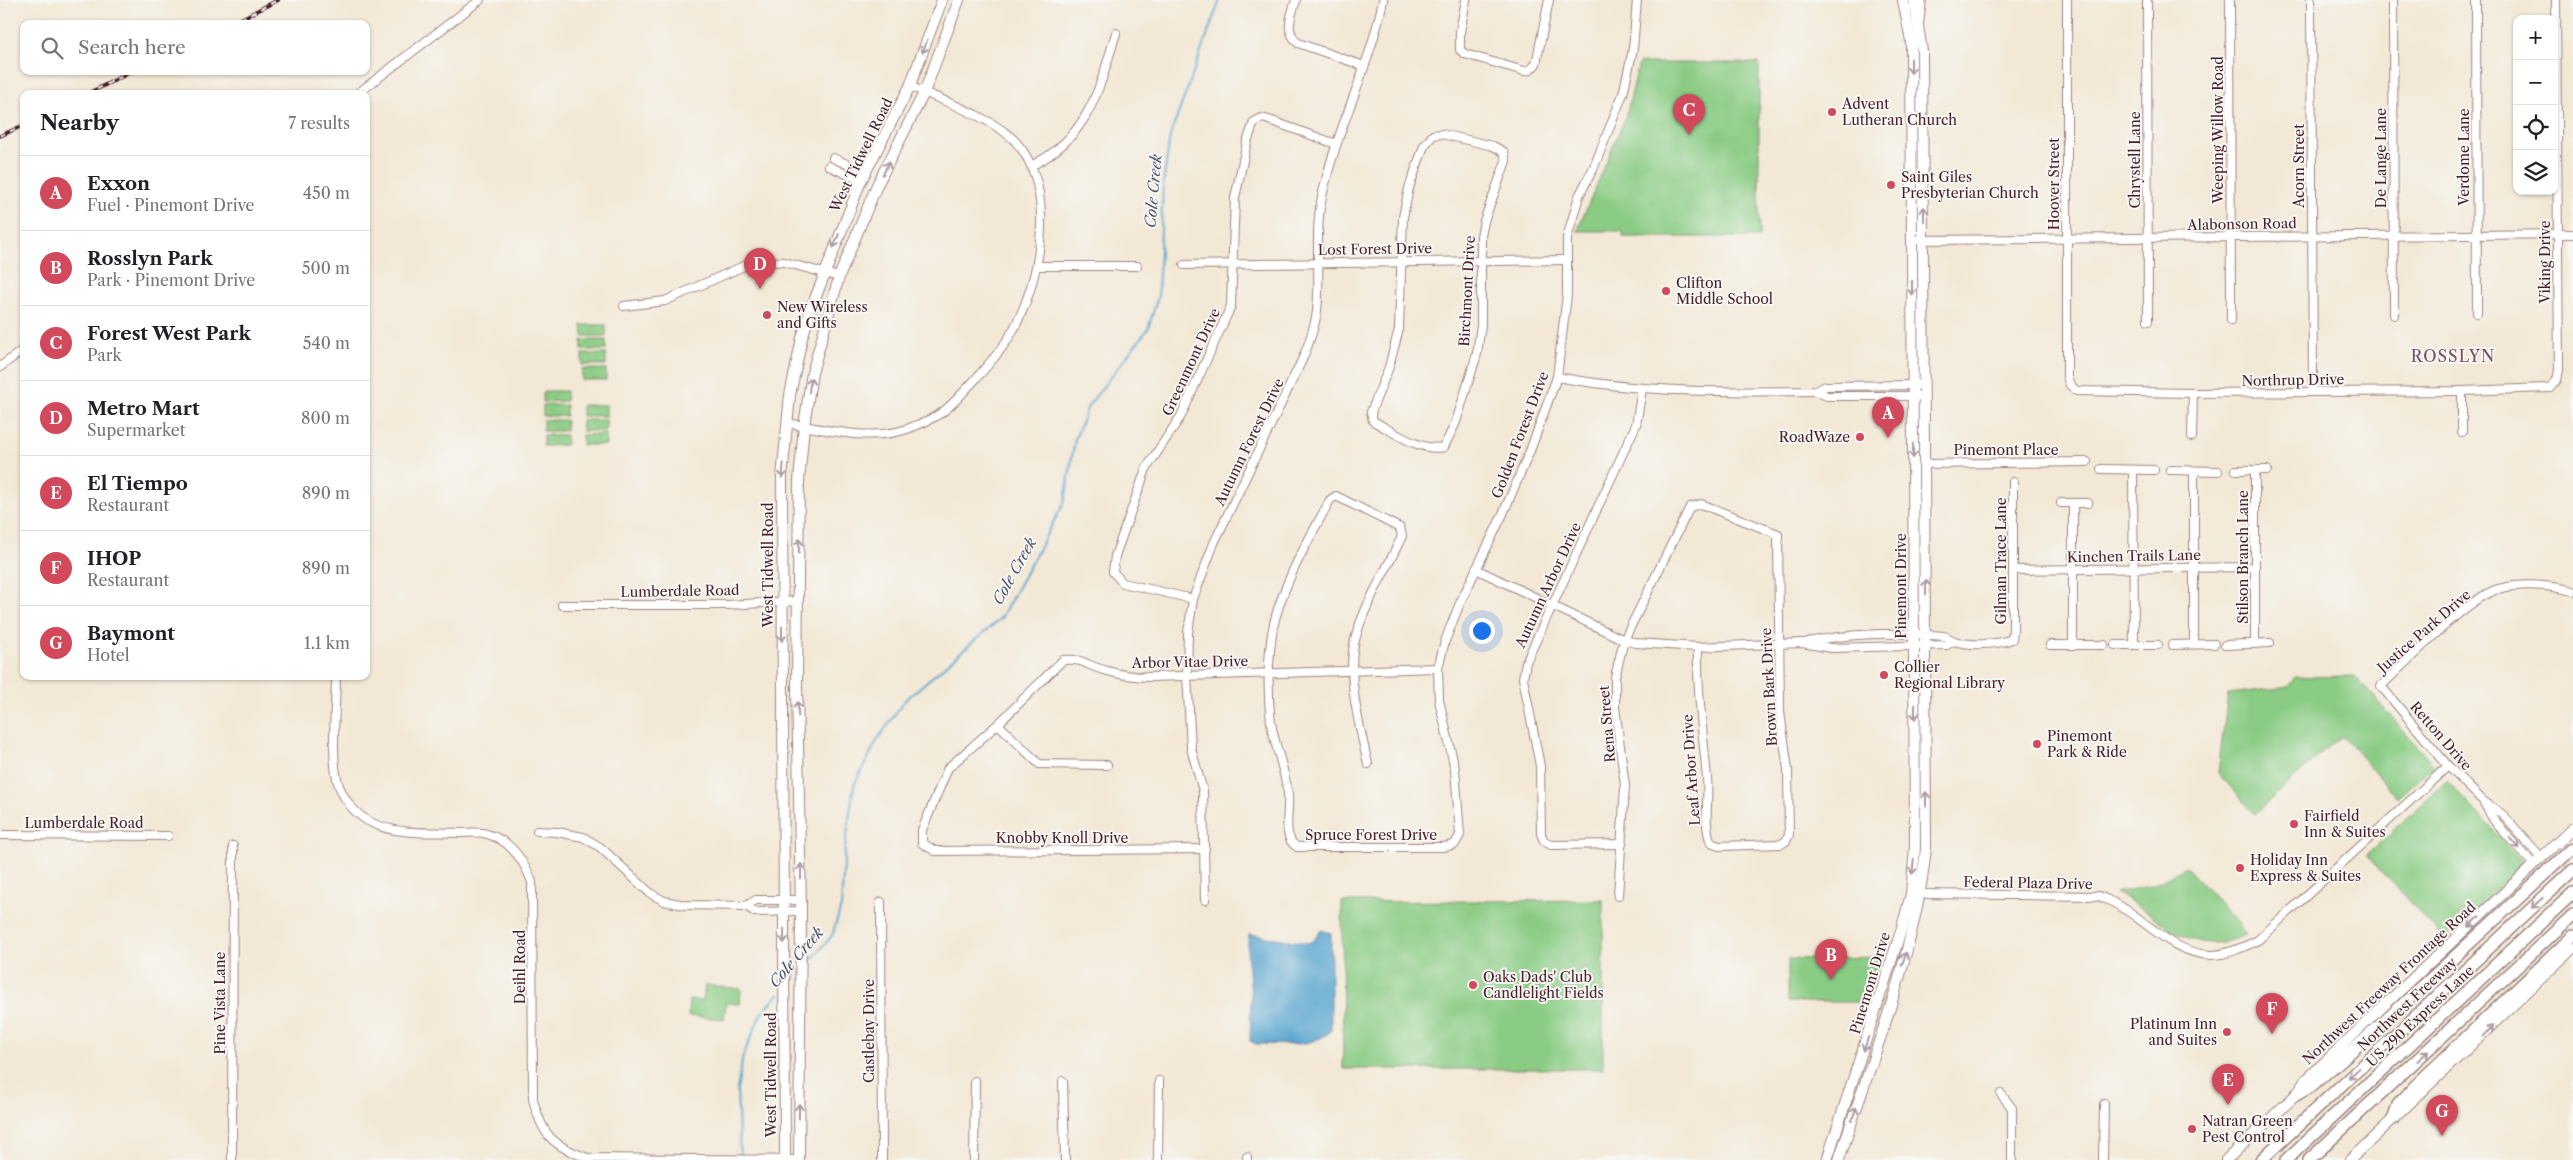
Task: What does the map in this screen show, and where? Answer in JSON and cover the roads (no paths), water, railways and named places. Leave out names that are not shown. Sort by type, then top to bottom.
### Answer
[{"type":"highway","points":[[2296,1095],[2310,1087],[2364,1041],[2573,848]]},
{"type":"highway","name":"Northwest Freeway","points":[[2261,1160],[2573,870]]},
{"type":"highway","name":"US 290 Express Lane","points":[[2286,1160],[2573,893]]},
{"type":"highway","points":[[2309,1160],[2573,916]]},
{"type":"highway","points":[[2393,1119],[2398,1105],[2415,1086],[2573,936]]},
{"type":"main road","name":"West Tidwell Road","points":[[785,1160],[782,477],[787,423],[802,338],[824,272],[863,177],[910,86],[942,0]]},
{"type":"main road","name":"Pinemont Drive","points":[[1839,1160],[1909,943],[1916,894],[1926,848],[1923,146],[1916,41],[1903,0]]},
{"type":"main road","name":"Pinemont Drive","points":[[1827,1160],[1916,894],[1911,146],[1916,41],[1919,26],[1914,0]]},
{"type":"main road","name":"West Tidwell Road","points":[[799,1160],[801,900],[797,685],[799,481],[804,426],[812,373],[839,277],[877,184],[924,93],[956,1]]},
{"type":"main road","points":[[1911,146],[1923,146]]},
{"type":"main road","points":[[863,177],[877,184]]},
{"type":"main road","points":[[782,517],[800,516]]},
{"type":"main road","points":[[1914,518],[1925,518]]},
{"type":"main road","points":[[782,684],[797,685]]},
{"type":"main road","points":[[784,802],[800,803]]},
{"type":"main road","name":"Northwest Freeway Frontage Road","points":[[2226,1160],[2296,1095],[2306,1080],[2333,1054],[2573,828]]},
{"type":"main road","points":[[2350,1160],[2573,948]]},
{"type":"main road","points":[[1858,1068],[1869,1068]]},
{"type":"main road","points":[[1853,1081],[1864,1085]]},
{"type":"main road","points":[[784,1083],[800,1082]]},
{"type":"street","points":[[362,90],[480,0]]},
{"type":"street","points":[[1296,0],[1289,25],[1290,36],[1298,43],[1364,66]]},
{"type":"street","name":"Autumn Forest Drive","points":[[1205,900],[1203,791],[1191,748],[1187,675],[1188,633],[1193,599],[1214,543],[1303,358],[1317,311],[1318,214],[1328,165],[1364,66],[1383,0]]},
{"type":"street","points":[[1466,0],[1460,32],[1460,50],[1465,54],[1524,71],[1530,70],[1536,64],[1549,0]]},
{"type":"street","name":"Golden Forest Drive","points":[[1459,815],[1455,769],[1439,700],[1438,668],[1445,641],[1526,459],[1557,377],[1565,325],[1567,238],[1579,196],[1594,167],[1622,94],[1633,49],[1637,0]]},
{"type":"street","points":[[1919,26],[1922,0]]},
{"type":"street","name":"Hoover Street","points":[[2067,0],[2067,368]]},
{"type":"street","name":"Chrystell Lane","points":[[2147,0],[2148,321]]},
{"type":"street","name":"Weeping Willow Road","points":[[2230,0],[2231,320]]},
{"type":"street","name":"Acorn Street","points":[[2311,0],[2313,392]]},
{"type":"street","name":"De Lange Lane","points":[[2393,0],[2394,315]]},
{"type":"street","name":"Verdome Lane","points":[[2476,0],[2477,313]]},
{"type":"street","name":"Viking Drive","points":[[2537,389],[2551,388],[2557,380],[2559,370],[2556,0]]},
{"type":"street","points":[[1033,165],[1054,154],[1078,130],[1092,104],[1116,33]]},
{"type":"street","points":[[787,423],[874,434],[906,429],[942,412],[1002,348],[1024,306],[1036,266],[1042,222],[1039,193],[1033,165],[1014,140],[991,122],[910,86]]},
{"type":"street","name":"Greenmont Drive","points":[[1193,599],[1123,582],[1114,572],[1114,564],[1146,469],[1181,416],[1227,319],[1231,306],[1231,263],[1235,198],[1247,142],[1254,122],[1262,118],[1336,144]]},
{"type":"street","name":"Birchmont Drive","points":[[1442,134],[1493,146],[1504,152],[1506,161],[1484,221],[1481,236],[1481,325],[1477,354],[1456,422],[1444,447],[1435,449],[1424,447],[1373,421],[1371,412],[1389,367],[1399,329],[1400,261],[1403,218],[1409,188],[1424,146],[1433,135],[1442,134]]},
{"type":"street","points":[[833,158],[863,177]]},
{"type":"street","points":[[829,166],[863,177]]},
{"type":"street","name":"Alabonson Road","points":[[1912,240],[2573,234]]},
{"type":"street","name":"Lost Forest Drive","points":[[1184,265],[1566,260]]},
{"type":"street","points":[[624,306],[665,300],[756,261],[784,262],[839,277]]},
{"type":"street","points":[[1036,266],[1137,266]]},
{"type":"street","points":[[0,367],[20,352]]},
{"type":"street","name":"Northrup Drive","points":[[2067,368],[2070,385],[2077,391],[2193,394],[2537,389]]},
{"type":"street","points":[[1557,377],[1642,389],[1815,391],[1827,396],[1856,396],[1913,391]]},
{"type":"street","points":[[1815,391],[1826,386],[1856,386],[1924,391]]},
{"type":"street","points":[[1856,386],[1856,396]]},
{"type":"street","name":"Autumn Arbor Drive","points":[[1622,844],[1550,844],[1544,841],[1541,834],[1540,766],[1523,678],[1526,662],[1636,424],[1642,389]]},
{"type":"street","points":[[2462,391],[2462,432]]},
{"type":"street","points":[[2192,437],[2193,394]]},
{"type":"street","name":"Pinemont Place","points":[[1925,464],[2087,462]]},
{"type":"street","points":[[2101,469],[2154,470]]},
{"type":"street","points":[[2133,470],[2134,644]]},
{"type":"street","points":[[2170,470],[2218,471]]},
{"type":"street","name":"Stilson Branch Lane","points":[[2236,470],[2267,470]]},
{"type":"street","name":"Stilson Branch Lane","points":[[2255,470],[2255,644]]},
{"type":"street","points":[[2194,471],[2194,644]]},
{"type":"street","name":"Gilman Trace Lane","points":[[1926,641],[1946,636],[1954,641],[1970,643],[2012,640],[2014,570],[2013,482]]},
{"type":"street","name":"Spruce Forest Drive","points":[[1354,670],[1354,642],[1361,621],[1402,536],[1400,528],[1336,496],[1330,500],[1279,605],[1272,629],[1270,673],[1272,725],[1286,779],[1288,836],[1292,844],[1297,847],[1445,847],[1455,844],[1460,835],[1459,815]]},
{"type":"street","points":[[2061,503],[2088,503]]},
{"type":"street","points":[[2073,503],[2073,645]]},
{"type":"street","name":"Rena Street","points":[[1618,896],[1625,786],[1615,707],[1615,677],[1624,640],[1690,507],[1701,504],[1747,522]]},
{"type":"street","name":"Brown Bark Drive","points":[[1747,522],[1778,534],[1780,712],[1788,770],[1789,835],[1786,841],[1781,844],[1757,844]]},
{"type":"street","name":"Kinchen Trails Lane","points":[[2014,570],[2255,567]]},
{"type":"street","points":[[1476,570],[1624,640],[1636,643],[1698,647],[1802,643],[1831,648],[1915,640],[1926,641]]},
{"type":"street","name":"Justice Park Drive","points":[[2381,686],[2459,614],[2480,598],[2496,589],[2527,584],[2573,591]]},
{"type":"street","name":"Lumberdale Road","points":[[562,605],[728,604],[798,601]]},
{"type":"street","name":"Stilson Branch Lane","points":[[2224,644],[2270,643]]},
{"type":"street","points":[[2050,645],[2104,644]]},
{"type":"street","points":[[2115,645],[2158,644]]},
{"type":"street","points":[[2172,644],[2214,644]]},
{"type":"street","name":"Leaf Arbor Drive","points":[[1698,647],[1697,683],[1707,780],[1707,834],[1711,843],[1719,846],[1757,844]]},
{"type":"street","name":"Arbor Vitae Drive","points":[[922,842],[922,830],[948,768],[998,724],[1063,660],[1078,659],[1101,670],[1129,676],[1438,668]]},
{"type":"street","points":[[1354,670],[1355,708],[1368,764]]},
{"type":"street","name":"Deihl Road","points":[[336,680],[336,766],[339,786],[358,814],[370,823],[387,830],[487,834],[520,856],[527,870],[532,882],[532,1099],[538,1122],[547,1136],[564,1150],[588,1158],[799,1160]]},
{"type":"street","name":"Retton Drive","points":[[2381,686],[2448,766],[2483,801],[2503,815],[2538,861]]},
{"type":"street","points":[[998,724],[1039,764],[1107,765]]},
{"type":"street","name":"Federal Plaza Drive","points":[[1916,894],[2099,896],[2123,908],[2158,935],[2185,949],[2211,955],[2238,950],[2258,940],[2448,766]]},
{"type":"street","points":[[536,831],[557,832],[583,837],[600,847],[650,893],[664,901],[685,906],[746,906],[756,900],[801,900]]},
{"type":"street","name":"Lumberdale Road","points":[[0,836],[168,836]]},
{"type":"street","name":"Knobby Knoll Drive","points":[[922,842],[934,851],[1205,849]]},
{"type":"street","name":"Pine Vista Lane","points":[[232,846],[232,1160]]},
{"type":"street","name":"Castlebay Drive","points":[[881,902],[882,1160]]},
{"type":"street","points":[[746,906],[755,912],[801,911]]},
{"type":"street","points":[[974,1160],[975,1081]]},
{"type":"street","points":[[1063,1081],[1065,1160]]},
{"type":"street","points":[[1158,1160],[1159,1081]]},
{"type":"street","points":[[2001,1094],[2012,1108],[2012,1160]]},
{"type":"street","points":[[2103,1160],[2104,1104]]},
{"type":"water","points":[[1321,930],[1331,933],[1331,1031],[1323,1037],[1305,1043],[1286,1045],[1256,1044],[1250,1041],[1251,995],[1247,950],[1249,934],[1308,943],[1314,940]]},
{"type":"waterway","name":"Cole Creek","points":[[805,967],[832,936],[841,907],[845,848],[854,785],[878,739],[904,701],[1001,618],[1065,501],[1075,439],[1088,406],[1148,329],[1158,296],[1163,185],[1170,136],[1220,0]]},
{"type":"waterway","name":"Cole Creek","points":[[788,985],[796,976]]},
{"type":"waterway","name":"Cole Creek","points":[[740,1158],[737,1090],[743,1056],[761,1014],[779,994]]},
{"type":"railway","points":[[239,20],[278,0]]},
{"type":"railway","points":[[95,90],[125,75]]},
{"type":"railway","points":[[0,136],[20,127]]},
{"type":"place","name":"Advent Lutheran Church","points":[[1832,112]]},
{"type":"place","name":"Forest West Park","points":[[1689,135]]},
{"type":"place","name":"Saint Giles Presbyterian Church","points":[[1891,185]]},
{"type":"place","name":"Metro Mart","points":[[760,289]]},
{"type":"place","name":"Clifton Middle School","points":[[1666,291]]},
{"type":"place","name":"New Wireless and Gifts","points":[[767,315]]},
{"type":"place","name":"RoadWaze","points":[[1860,437]]},
{"type":"place","name":"Exxon","points":[[1888,438]]},
{"type":"place","name":"Collier Regional Library","points":[[1884,675]]},
{"type":"place","name":"Pinemont Park & Ride","points":[[2037,744]]},
{"type":"place","name":"Fairfield Inn & Suites","points":[[2294,824]]},
{"type":"place","name":"Holiday Inn Express & Suites","points":[[2240,868]]},
{"type":"place","name":"Rosslyn Park","points":[[1831,980]]},
{"type":"place","name":"Oaks Dads' Club Candlelight Fields","points":[[1473,985]]},
{"type":"place","name":"Platinum Inn and Suites","points":[[2227,1032]]},
{"type":"place","name":"IHOP","points":[[2272,1034]]},
{"type":"place","name":"El Tiempo","points":[[2228,1105]]},
{"type":"place","name":"Natran Green Pest Control","points":[[2192,1129]]},
{"type":"place","name":"Baymont","points":[[2442,1136]]},
{"type":"district","name":"ROSSLYN","points":[[2453,356]]}]
